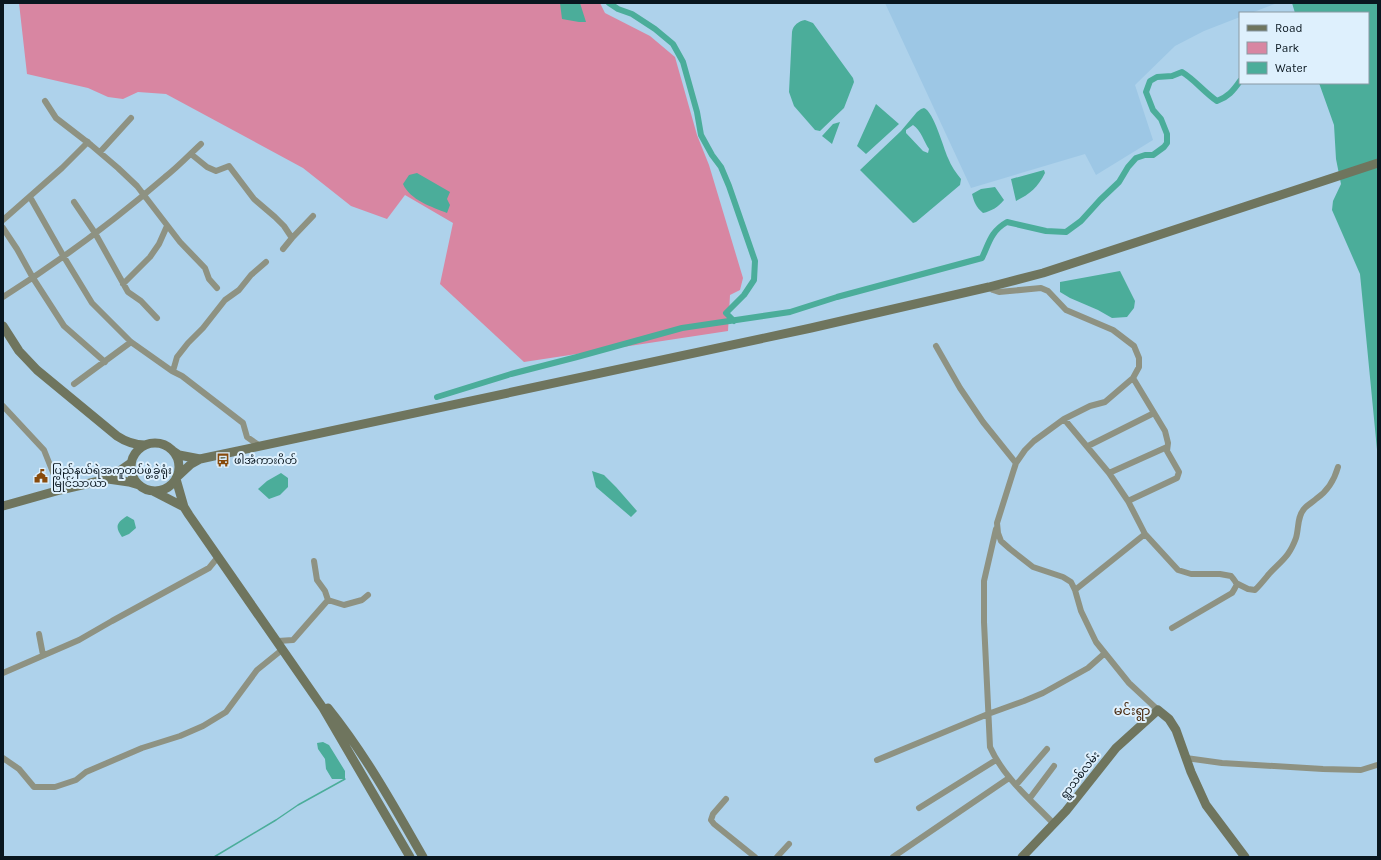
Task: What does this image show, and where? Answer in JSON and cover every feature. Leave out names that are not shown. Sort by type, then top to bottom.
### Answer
[{"type":"main road","points":[[153,491],[162,490],[170,486],[191,464],[200,459],[811,328],[848,318],[989,287],[1042,273],[1378,163]]},
{"type":"main road","points":[[3,326],[19,351],[37,370],[116,436],[124,445],[132,462],[132,473],[134,480],[139,485]]},
{"type":"main road","points":[[116,436],[135,445],[152,443],[159,444],[166,446],[179,455],[200,459]]},
{"type":"main road","points":[[3,506],[108,478],[132,462],[139,449],[145,445]]},
{"type":"main road","points":[[172,450],[179,463],[177,478],[184,507],[323,708],[410,857]]},
{"type":"main road","points":[[108,478],[139,485],[184,507]]},
{"type":"main road","points":[[297,670],[346,729],[423,857]]},
{"type":"main road","points":[[1158,710],[1169,719],[1176,730],[1206,805],[1245,857]]},
{"type":"main road","name":"ရွာသစ်လမ်း","points":[[1022,857],[1066,811],[1116,748],[1158,710]]},
{"type":"street","points":[[45,101],[56,118],[100,152],[145,194],[167,226],[205,268],[210,279],[217,288]]},
{"type":"street","points":[[100,152],[131,118]]},
{"type":"street","points":[[3,220],[62,168],[88,142]]},
{"type":"street","points":[[3,297],[64,257],[167,176],[201,144]]},
{"type":"street","points":[[191,154],[207,167],[216,171],[229,166],[254,199],[284,226],[292,238]]},
{"type":"street","points":[[30,197],[92,303],[131,342],[173,372],[182,376],[243,423],[247,437],[260,446]]},
{"type":"street","points":[[74,202],[95,233],[128,292],[142,301],[157,318]]},
{"type":"street","points":[[283,249],[313,216]]},
{"type":"street","points":[[123,284],[155,250],[167,226]]},
{"type":"street","points":[[3,228],[17,249],[32,278],[64,326],[105,362]]},
{"type":"street","points":[[173,372],[177,357],[188,343],[203,328],[225,300],[239,290],[266,262]]},
{"type":"street","points":[[989,287],[999,292],[1041,288],[1048,291],[1066,310],[1113,330],[1134,346],[1139,358],[1139,367],[1133,378],[1105,402],[1090,406],[1064,419],[1034,441],[1025,450],[1016,463],[998,523],[984,581],[984,622],[990,748],[996,760],[1009,778],[1054,824]]},
{"type":"street","points":[[74,384],[131,342]]},
{"type":"street","points":[[936,346],[960,388],[983,422],[1016,463]]},
{"type":"street","points":[[1128,501],[1177,478],[1179,475],[1179,472],[1167,451],[1168,443],[1165,431],[1133,378]]},
{"type":"street","points":[[3,406],[44,450],[60,490]]},
{"type":"street","points":[[1088,446],[1154,413]]},
{"type":"street","points":[[1064,419],[1109,473],[1128,501],[1145,534],[1178,570],[1191,574],[1220,574],[1231,576],[1236,582],[1248,589],[1255,590],[1290,552],[1297,536],[1298,522],[1301,514],[1305,508],[1324,494],[1329,488],[1336,476],[1338,467]]},
{"type":"street","points":[[1109,473],[1167,447]]},
{"type":"street","points":[[998,523],[998,533],[1001,541],[1010,549],[1033,567],[1068,579],[1075,590],[1081,611],[1096,642],[1130,683],[1158,710]]},
{"type":"street","points":[[1075,590],[1145,534]]},
{"type":"street","points":[[3,673],[79,640],[209,568],[218,557]]},
{"type":"street","points":[[314,562],[317,580],[325,591],[328,600]]},
{"type":"street","points":[[1172,628],[1232,593],[1237,586],[1236,582]]},
{"type":"street","points":[[328,600],[344,605],[362,600],[368,595]]},
{"type":"street","points":[[278,641],[293,640],[328,600]]},
{"type":"street","points":[[39,634],[43,655]]},
{"type":"street","points":[[3,758],[19,769],[34,787],[56,787],[76,780],[86,772],[142,748],[180,736],[203,726],[226,712],[257,670],[283,649]]},
{"type":"street","points":[[877,760],[988,714],[1024,701],[1060,684],[1088,668],[1105,653]]},
{"type":"street","points":[[1016,785],[1048,749]]},
{"type":"street","points":[[1186,758],[1222,763],[1323,769],[1361,770],[1377,766]]},
{"type":"street","points":[[919,808],[996,760]]},
{"type":"street","points":[[1030,798],[1054,766]]},
{"type":"street","points":[[893,857],[1009,778]]},
{"type":"street","points":[[726,798],[713,814],[711,820],[755,857]]},
{"type":"street","points":[[777,857],[790,844]]},
{"type":"shaded area","points":[[885,3],[1277,3],[1254,12],[1239,12],[1239,17],[1204,31],[1175,46],[1135,85],[1153,140],[1096,175],[1085,154],[971,188]]},
{"type":"green space","points":[[19,3],[600,3],[605,13],[650,36],[675,57],[697,135],[709,165],[743,278],[740,290],[730,295],[728,331],[524,362],[440,284],[453,223],[405,195],[387,219],[351,206],[303,168],[166,94],[138,92],[123,99],[108,97],[88,88],[27,74]]},
{"type":"water","points":[[560,3],[580,3],[586,22],[562,19]]},
{"type":"water","points":[[1292,3],[1378,3],[1378,460],[1360,274],[1332,210],[1333,201],[1341,184],[1336,159],[1334,125],[1319,84],[1369,84],[1369,12],[1295,12]]},
{"type":"water","points":[[805,20],[813,23],[853,78],[854,82],[844,108],[820,131],[815,130],[794,106],[789,92],[792,32],[797,24]]},
{"type":"water","points":[[876,104],[899,124],[866,154],[857,146]]},
{"type":"water","points":[[924,108],[931,116],[938,130],[949,161],[961,179],[960,185],[913,223],[860,170],[901,131],[921,109]],"holes":[[[913,125],[916,127],[929,149],[928,153],[923,151],[906,133],[906,130]]]},
{"type":"water","points":[[840,122],[832,144],[822,136],[833,124]]},
{"type":"water","points":[[1044,170],[1045,173],[1036,186],[1025,196],[1016,201],[1011,179]]},
{"type":"water","points":[[417,173],[450,192],[447,199],[450,205],[447,213],[416,199],[406,190],[403,184],[409,175]]},
{"type":"water","points":[[995,187],[1004,200],[995,208],[983,213],[976,204],[972,194],[981,189]]},
{"type":"water","points":[[1120,271],[1135,301],[1134,308],[1127,317],[1112,318],[1060,292],[1060,282]]},
{"type":"water","points":[[592,471],[604,475],[637,511],[631,517],[596,487]]},
{"type":"water","points":[[281,473],[288,478],[288,487],[280,495],[269,499],[258,489],[267,481]]},
{"type":"water","points":[[127,516],[134,520],[136,528],[129,534],[122,537],[118,530],[118,525]]},
{"type":"water","points":[[323,742],[329,745],[345,771],[345,779],[332,779],[326,769],[325,759],[318,749],[317,743]]},
{"type":"waterway","points":[[609,3],[618,9],[632,14],[655,29],[673,44],[683,62],[697,112],[701,135],[712,155],[721,167],[755,261],[754,280],[744,295],[726,313],[734,321]]},
{"type":"waterway","points":[[437,397],[511,374],[682,328],[790,312],[837,297],[982,258],[994,233],[1007,222],[1046,231],[1066,232],[1081,221],[1119,182],[1128,167],[1136,158],[1145,155],[1153,155],[1167,143],[1167,134],[1161,119],[1153,110],[1146,92],[1150,81],[1157,77],[1172,76],[1182,72],[1217,101],[1230,93],[1239,82]]},
{"type":"waterway","points":[[214,857],[298,805],[345,779]]},
{"type":"place","name":"ဖါအံကားဂိတ်","points":[[223,460]]},
{"type":"place","name":"ပြည်နယ်ရဲအကူတပ်ဖွဲ့ခွဲရုံး မြိုင်သာယာ","points":[[41,476]]},
{"type":"district","name":"မင်းရွာ","points":[[1132,710]]}]
